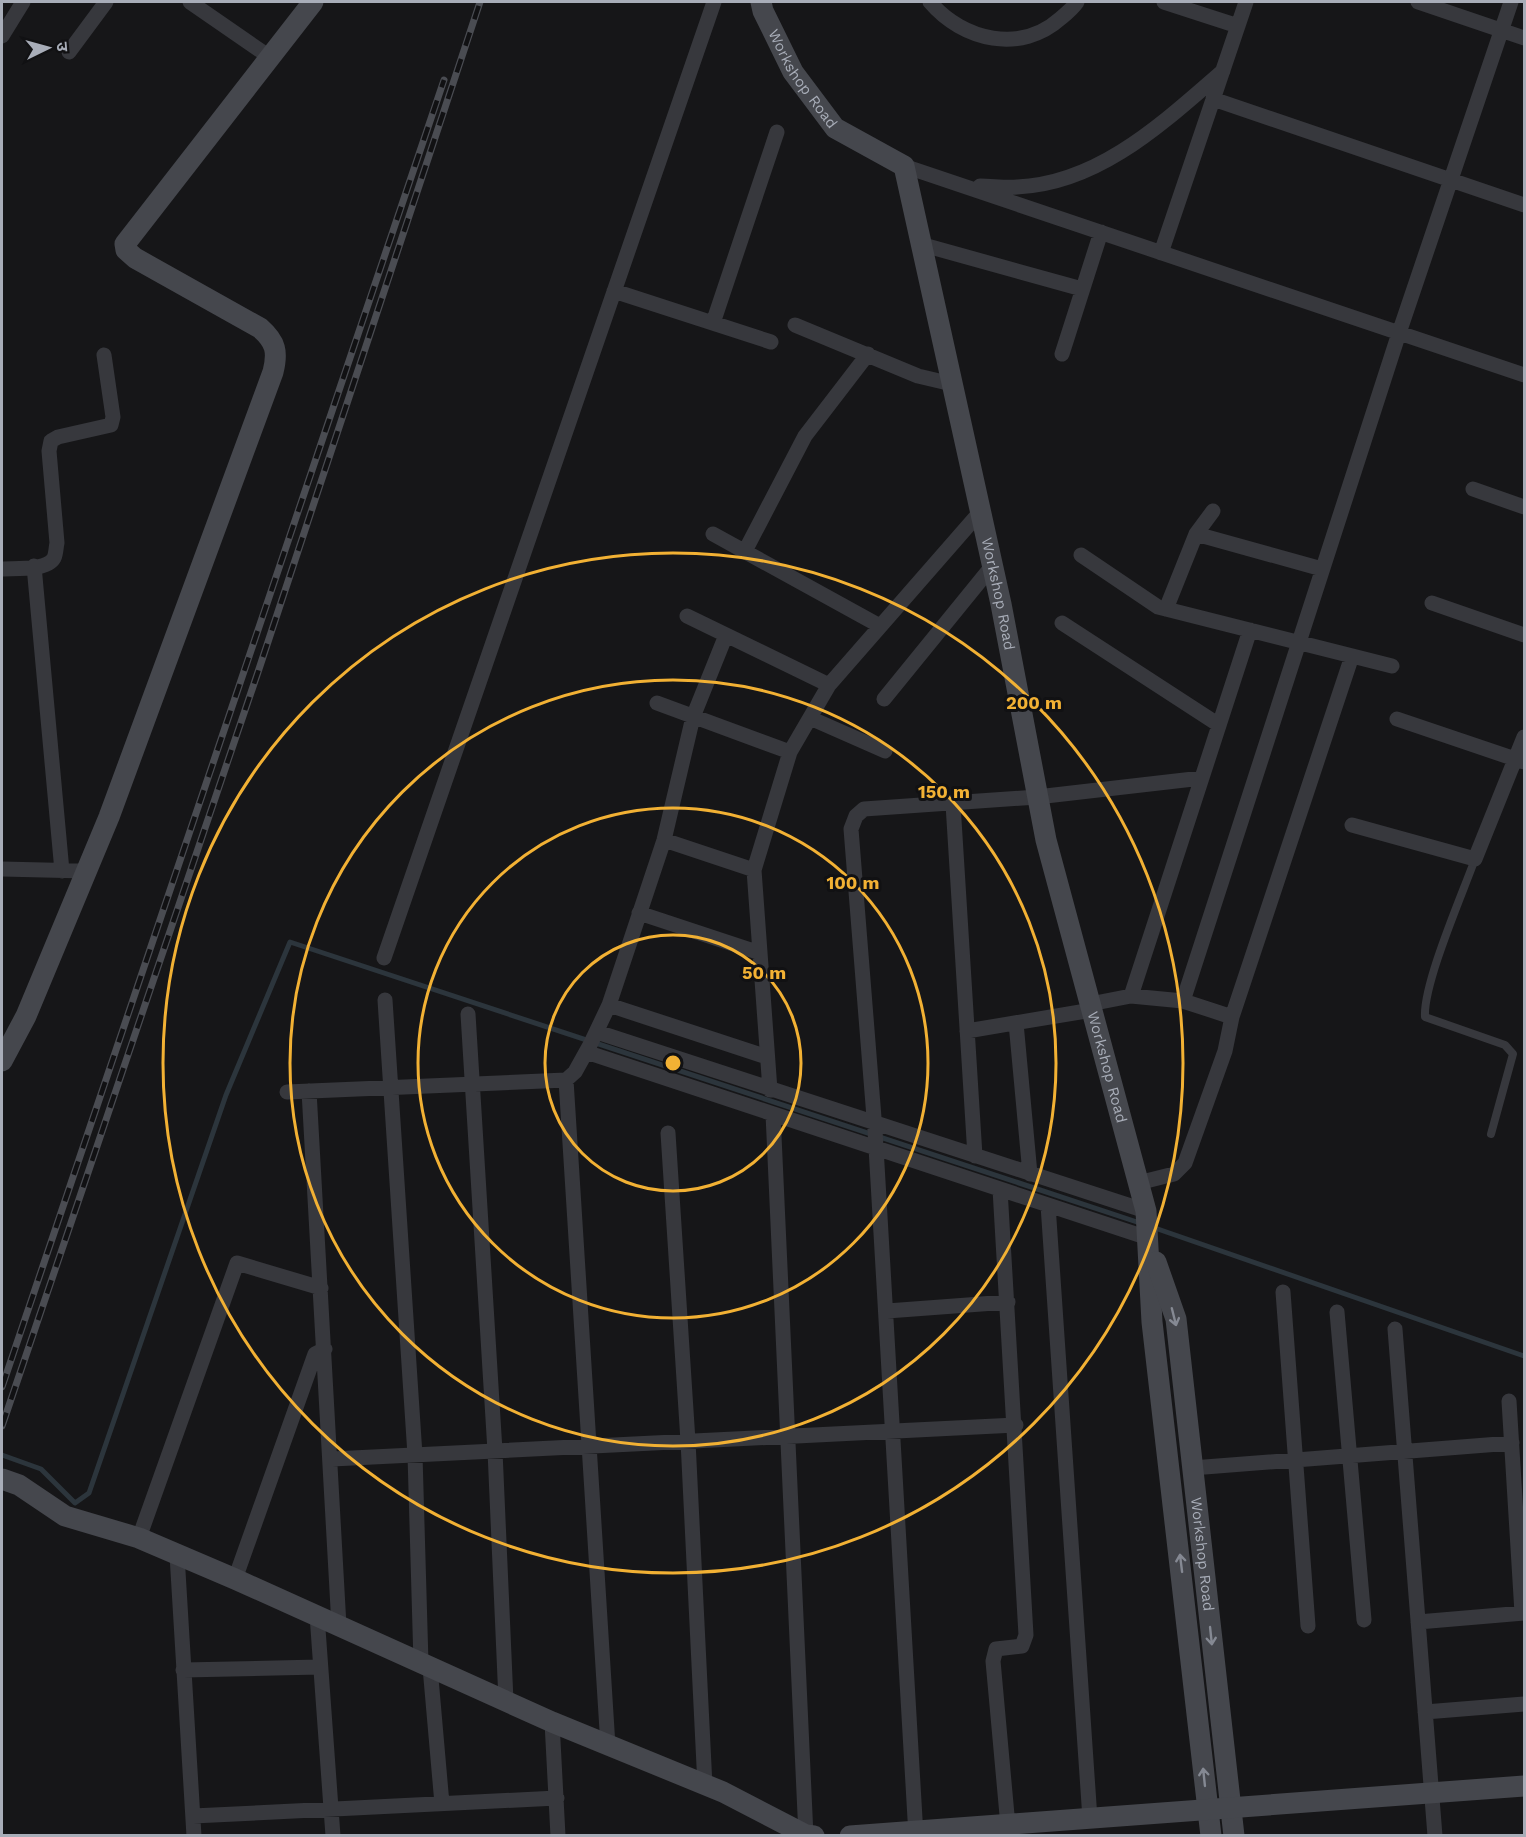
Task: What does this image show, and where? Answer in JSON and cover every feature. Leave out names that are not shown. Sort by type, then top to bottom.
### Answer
[{"type":"street","points":[[2,36],[23,2]]},
{"type":"street","points":[[69,52],[106,2]]},
{"type":"street","points":[[190,2],[271,58]]},
{"type":"street","points":[[2,1061],[26,1016],[86,871],[207,551],[277,353],[271,337],[260,328],[135,258],[126,250],[125,244],[313,2]]},
{"type":"street","points":[[384,958],[714,2]]},
{"type":"street","name":"Workshop Road","points":[[761,2],[763,11],[793,72],[835,128],[904,166],[993,565],[1037,797],[1148,1229],[1176,1319],[1234,1836]]},
{"type":"street","points":[[930,2],[955,26],[986,38],[1019,39],[1050,28],[1077,2]]},
{"type":"street","points":[[1164,2],[1238,26]]},
{"type":"street","points":[[1161,252],[1246,2]]},
{"type":"street","points":[[1418,2],[1524,38]]},
{"type":"street","points":[[1183,1001],[1398,333],[1511,2]]},
{"type":"street","points":[[962,185],[1019,187],[1072,176],[1116,155],[1164,122],[1223,71]]},
{"type":"street","points":[[1213,99],[1524,205]]},
{"type":"street","points":[[713,324],[777,132]]},
{"type":"street","points":[[904,166],[1524,375]]},
{"type":"street","points":[[1062,354],[1101,232]]},
{"type":"street","points":[[920,244],[1082,289]]},
{"type":"street","points":[[614,291],[771,342]]},
{"type":"street","points":[[795,325],[918,376],[952,384]]},
{"type":"street","points":[[745,551],[805,436],[868,354]]},
{"type":"street","points":[[2,569],[49,563],[54,557],[57,543],[49,450],[51,441],[58,437],[111,425],[113,417],[104,355]]},
{"type":"street","points":[[1473,489],[1524,507]]},
{"type":"street","points":[[770,1090],[754,870],[790,752],[829,685],[981,511]]},
{"type":"street","points":[[1166,609],[1196,534],[1213,511]]},
{"type":"street","points":[[713,534],[880,626]]},
{"type":"street","points":[[1196,534],[1322,569]]},
{"type":"street","points":[[1081,555],[1158,607],[1392,666]]},
{"type":"street","points":[[884,699],[993,565]]},
{"type":"street","points":[[34,566],[62,871]]},
{"type":"street","points":[[1432,603],[1524,635]]},
{"type":"street","points":[[687,616],[829,685]]},
{"type":"street","points":[[1062,623],[1219,725]]},
{"type":"street","points":[[1131,996],[1250,630]]},
{"type":"street","points":[[287,1092],[566,1080],[575,1072],[609,1005],[664,840],[693,717],[726,635]]},
{"type":"street","points":[[1138,1183],[1174,1174],[1185,1162],[1225,1051],[1232,1017],[1352,656]]},
{"type":"street","points":[[657,703],[790,752]]},
{"type":"street","points":[[810,718],[885,752]]},
{"type":"street","points":[[1397,719],[1521,760]]},
{"type":"street","points":[[1352,825],[1475,859],[1521,760],[1524,736]]},
{"type":"street","points":[[916,1833],[876,1136],[851,829],[856,816],[864,809],[1037,797],[1202,778]]},
{"type":"street","points":[[953,804],[975,1156]]},
{"type":"street","points":[[664,840],[754,870]]},
{"type":"street","points":[[2,869],[86,871]]},
{"type":"street","points":[[639,913],[760,953]]},
{"type":"street","points":[[967,1031],[1091,1007],[1131,996],[1183,1001],[1232,1017]]},
{"type":"street","points":[[385,1000],[415,1455],[425,1665],[442,1804]]},
{"type":"street","points":[[609,1005],[767,1057]]},
{"type":"street","points":[[468,1014],[495,1451],[506,1701]]},
{"type":"street","points":[[1016,1023],[1030,1174]]},
{"type":"street","points":[[592,1041],[770,1090],[1000,1189],[1048,1205],[1148,1229]]},
{"type":"street","points":[[592,1041],[773,1114],[975,1156],[1030,1174],[1148,1229]]},
{"type":"street","points":[[566,1080],[608,1746]]},
{"type":"street","points":[[309,1091],[332,1459],[339,1626]]},
{"type":"street","points":[[773,1114],[806,1835]]},
{"type":"street","points":[[668,1133],[688,1441],[705,1785]]},
{"type":"street","points":[[1000,1189],[1016,1425],[1026,1635],[1023,1646],[996,1649],[993,1661],[1008,1826]]},
{"type":"street","points":[[1048,1205],[1090,1819]]},
{"type":"street","name":"Workshop Road","points":[[1148,1229],[1152,1322],[1211,1836]]},
{"type":"street","points":[[139,1538],[237,1263],[321,1288]]},
{"type":"street","points":[[1283,1293],[1308,1626]]},
{"type":"street","points":[[887,1311],[1008,1302]]},
{"type":"street","points":[[1337,1312],[1364,1620]]},
{"type":"street","points":[[1395,1329],[1435,1836]]},
{"type":"street","points":[[235,1579],[315,1354],[325,1349]]},
{"type":"street","points":[[1418,1622],[1523,1613],[1519,1479],[1516,1438],[1509,1401]]},
{"type":"street","points":[[332,1459],[1016,1425]]},
{"type":"street","points":[[1192,1468],[1405,1452],[1516,1438]]},
{"type":"street","points":[[2,1479],[19,1485],[65,1515],[139,1538],[235,1579],[552,1722],[705,1785],[806,1835]]},
{"type":"street","points":[[177,1555],[194,1836]]},
{"type":"street","points":[[317,1615],[333,1836]]},
{"type":"street","points":[[183,1670],[319,1667]]},
{"type":"street","points":[[1425,1712],[1524,1704]]},
{"type":"street","points":[[552,1722],[558,1836]]},
{"type":"street","points":[[850,1836],[916,1833],[1208,1808],[1524,1786]]},
{"type":"street","points":[[193,1816],[556,1798]]},
{"type":"street","points":[[800,1836],[814,1836]]},
{"type":"lane","points":[[1475,859],[1435,973],[1425,1008],[1425,1017],[1432,1022],[1504,1045],[1513,1054],[1491,1134]]},
{"type":"waterway","points":[[2,1455],[41,1469],[75,1503],[89,1493],[226,1095],[290,942],[1140,1223]]},
{"type":"waterway","points":[[1152,1227],[1524,1356]]},
{"type":"railway","points":[[2,1426],[258,672],[480,2]]},
{"type":"railway","points":[[2,1387],[444,80]]}]
